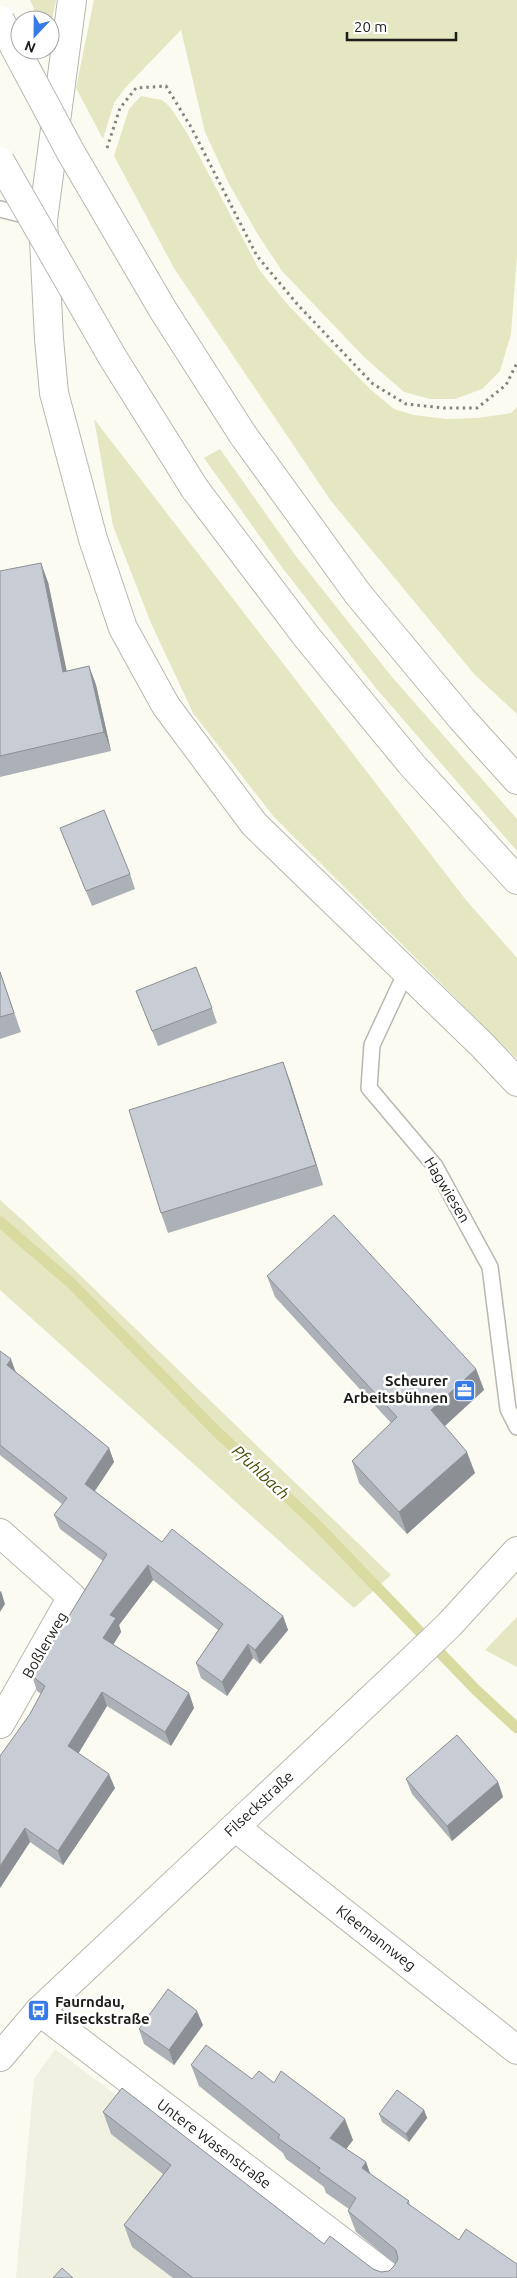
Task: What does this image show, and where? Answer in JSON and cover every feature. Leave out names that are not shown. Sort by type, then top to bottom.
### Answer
[{"type":"main road","points":[[72,0],[43,220],[54,393],[93,539],[123,628],[166,706],[254,824],[482,1045],[517,1082]]},
{"type":"main road","points":[[0,20],[70,151],[163,310],[243,435],[358,594],[462,719],[517,780]]},
{"type":"main road","points":[[0,161],[113,358],[195,489],[318,651],[412,765],[517,880]]},
{"type":"main road","name":"Boßlerweg","points":[[0,1533],[72,1597],[0,1724]]},
{"type":"main road","name":"Filseckstraße","points":[[0,2057],[39,2011],[449,1625],[517,1551]]},
{"type":"main road","name":"Kleemannweg","points":[[235,1827],[517,2050]]},
{"type":"main road","name":"Untere Wasenstraße","points":[[39,2011],[390,2278]]},
{"type":"lane","points":[[0,209],[43,220]]},
{"type":"lane","name":"Hagwiesen","points":[[406,972],[372,1045],[369,1088],[435,1166],[490,1267],[508,1409],[517,1427]]},
{"type":"path","points":[[166,86],[191,126],[257,256],[298,305],[373,384],[406,404],[444,408],[477,408],[506,386],[517,363]]},
{"type":"shaded area","points":[[55,2049],[359,2278],[16,2278],[34,2079]]},
{"type":"green space","points":[[30,0],[56,0],[54,10],[34,10]]},
{"type":"green space","points":[[94,0],[517,0],[517,255],[511,334],[500,371],[482,389],[455,399],[430,399],[404,392],[365,358],[282,271],[257,233],[229,184],[205,132],[181,30],[125,88],[114,103],[103,139],[76,88]]},
{"type":"green space","points":[[141,96],[162,100],[170,107],[187,133],[260,271],[289,306],[370,389],[394,409],[414,415],[447,419],[478,418],[511,413],[517,407],[517,714],[475,675],[331,501],[174,268],[114,156],[129,109]]},
{"type":"green space","points":[[94,419],[466,900],[517,958],[517,1059],[274,817],[193,713],[151,623],[113,526]]},
{"type":"green space","points":[[220,449],[295,555],[392,677],[517,819],[517,851],[375,687],[281,566],[204,458]]},
{"type":"green space","points":[[0,1200],[391,1575],[354,1608],[0,1290]]},
{"type":"green space","points":[[517,1617],[517,1667],[485,1650]]},
{"type":"building","points":[[41,563],[63,672],[89,666],[104,732],[0,756],[0,571]]},
{"type":"building","points":[[104,810],[130,874],[86,891],[60,828]]},
{"type":"building","points":[[196,967],[212,1008],[152,1031],[136,991]]},
{"type":"building","points":[[0,972],[14,1013],[0,1017]]},
{"type":"building","points":[[283,1062],[316,1165],[161,1213],[129,1110]]},
{"type":"building","points":[[334,1215],[476,1369],[431,1410],[467,1452],[399,1512],[352,1461],[397,1417],[267,1276]]},
{"type":"building","points":[[0,1351],[11,1359],[7,1365],[109,1448],[85,1484],[162,1542],[172,1529],[283,1616],[255,1650],[248,1644],[222,1682],[196,1663],[223,1624],[148,1565],[110,1615],[116,1618],[103,1638],[189,1693],[165,1732],[102,1692],[68,1746],[109,1774],[58,1851],[25,1828],[0,1866],[0,1756],[30,1714],[45,1686],[32,1676],[107,1554],[54,1515],[67,1498],[0,1445]]},
{"type":"building","points":[[457,1735],[498,1782],[447,1826],[406,1779]]},
{"type":"building","points":[[168,1989],[197,2011],[169,2050],[139,2029]]},
{"type":"building","points":[[206,2045],[252,2079],[259,2071],[274,2083],[281,2071],[345,2119],[330,2138],[366,2162],[362,2168],[409,2201],[407,2203],[459,2240],[466,2229],[517,2264],[517,2278],[193,2278],[124,2225],[171,2165],[103,2112],[122,2088],[324,2244],[330,2236],[373,2269],[381,2272],[389,2271],[398,2259],[396,2250],[348,2211],[356,2198],[318,2171],[320,2168],[278,2138],[280,2135],[191,2065]]},
{"type":"building","points":[[397,2090],[424,2110],[406,2134],[379,2114]]},
{"type":"building","points":[[62,2268],[73,2278],[53,2278]]},
{"type":"waterway","name":"Pfuhlbach","points":[[0,1222],[71,1283],[216,1431],[314,1522],[476,1690],[517,1728]]},
{"type":"place","name":"Scheurer Arbeitsbühnen","points":[[464,1390]]},
{"type":"place","name":"Faurndau, Filseckstraße","points":[[39,2011]]}]
